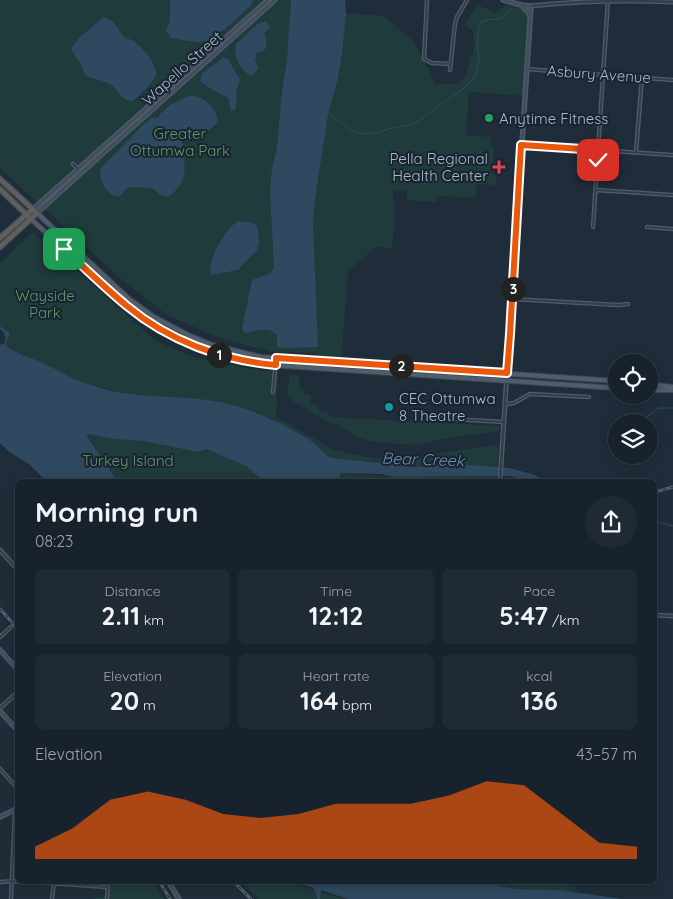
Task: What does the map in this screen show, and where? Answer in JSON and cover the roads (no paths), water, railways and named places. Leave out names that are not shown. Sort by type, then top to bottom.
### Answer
[{"type":"highway","points":[[0,180],[38,213],[0,247]]},
{"type":"highway","points":[[0,189],[32,219]]},
{"type":"highway","points":[[0,238],[33,209]]},
{"type":"main road","name":"Wapello Street","points":[[33,209],[268,0]]},
{"type":"main road","name":"Wapello Street","points":[[38,213],[80,173],[276,0]]},
{"type":"main road","points":[[503,0],[531,6],[507,373]]},
{"type":"main road","points":[[521,5],[528,12],[530,18]]},
{"type":"main road","points":[[38,213],[130,299],[154,317],[181,332],[246,354],[276,358],[608,380]]},
{"type":"main road","points":[[32,219],[108,290],[150,323],[192,345],[217,354],[254,363],[276,365],[608,387]]},
{"type":"main road","points":[[658,386],[673,388]]},
{"type":"main road","points":[[658,389],[673,388]]},
{"type":"main road","points":[[0,650],[15,667]]},
{"type":"main road","points":[[0,710],[15,728]]},
{"type":"main road","points":[[0,817],[15,809]]},
{"type":"main road","points":[[170,884],[179,899]]},
{"type":"street","points":[[427,0],[424,59],[432,63],[452,64]]},
{"type":"street","points":[[450,70],[455,24],[467,0]]},
{"type":"street","points":[[531,6],[608,1],[649,0],[673,2]]},
{"type":"street","points":[[594,227],[608,1]]},
{"type":"street","name":"Asbury Avenue","points":[[526,69],[673,80]]},
{"type":"street","points":[[636,153],[642,77]]},
{"type":"street","points":[[521,145],[673,155]]},
{"type":"street","points":[[73,164],[78,169]]},
{"type":"street","points":[[596,190],[673,194]]},
{"type":"street","points":[[647,227],[673,229]]},
{"type":"street","points":[[512,299],[628,304]]},
{"type":"street","points":[[273,392],[276,358]]},
{"type":"street","points":[[500,479],[507,373]]},
{"type":"street","points":[[505,404],[514,403],[530,394],[589,397]]},
{"type":"street","points":[[434,418],[504,422]]},
{"type":"street","points":[[0,550],[15,567]]},
{"type":"street","points":[[657,615],[673,616]]},
{"type":"street","points":[[0,637],[11,627]]},
{"type":"street","points":[[0,710],[15,695]]},
{"type":"street","points":[[0,770],[15,786]]},
{"type":"street","points":[[11,899],[15,826]]},
{"type":"street","points":[[0,882],[15,882]]},
{"type":"street","points":[[52,899],[54,884]]},
{"type":"street","points":[[76,884],[107,887]]},
{"type":"street","points":[[107,899],[108,884]]},
{"type":"water","points":[[170,0],[253,0],[251,5],[221,32],[208,40],[199,42],[171,38],[166,30],[170,21]]},
{"type":"water","points":[[291,0],[345,0],[346,13],[342,54],[328,114],[313,224],[318,347],[277,347],[277,335],[273,332],[262,330],[245,333],[242,329],[252,280],[269,274],[274,268],[270,191],[287,61]]},
{"type":"water","points":[[104,17],[115,24],[126,38],[141,47],[155,66],[155,78],[132,101],[123,97],[110,84],[86,76],[72,51],[72,47],[80,37]]},
{"type":"water","points":[[266,21],[270,27],[264,34],[266,48],[257,53],[255,60],[258,68],[253,75],[249,75],[242,69],[238,61],[235,53],[236,44],[258,24]]},
{"type":"water","points":[[224,57],[228,59],[240,80],[236,92],[237,102],[235,110],[231,111],[228,98],[200,81],[202,74]]},
{"type":"water","points":[[189,96],[199,97],[208,102],[218,120],[211,129],[197,139],[182,141],[185,166],[181,184],[176,190],[167,197],[152,188],[127,188],[120,196],[107,191],[102,182],[102,167],[143,125],[152,118],[159,118],[159,115],[170,105]]},
{"type":"water","points":[[238,221],[253,223],[257,226],[259,241],[257,250],[238,270],[211,275],[211,262],[218,246],[228,231]]},
{"type":"water","points":[[0,326],[10,333],[6,343],[7,347],[72,378],[123,393],[207,400],[243,408],[292,430],[311,441],[332,458],[417,467],[459,464],[509,468],[532,474],[542,479],[520,479],[510,476],[395,477],[380,474],[341,473],[339,479],[262,479],[246,466],[207,449],[198,452],[143,441],[114,439],[88,434],[87,436],[116,479],[44,479],[29,464],[8,451],[0,443],[0,345],[5,343],[5,338],[4,333]]},
{"type":"water","points":[[298,884],[489,884],[515,889],[559,890],[622,899],[348,899],[321,890],[320,899],[317,899],[316,892],[312,887]]},
{"type":"waterway","points":[[329,112],[330,116],[353,131],[367,134],[419,121],[462,90],[475,77],[479,61],[477,44],[479,24],[484,21],[499,19],[507,14],[511,8]]},
{"type":"waterway","name":"Bear Creek","points":[[651,414],[658,408],[673,408]]},
{"type":"waterway","points":[[657,522],[673,526]]},
{"type":"railway","points":[[657,491],[673,487]]},
{"type":"railway","points":[[0,609],[15,626]]},
{"type":"railway","points":[[161,884],[170,899]]},
{"type":"railway","points":[[236,884],[251,899]]},
{"type":"place","name":"Anytime Fitness","points":[[489,118]]},
{"type":"place","name":"Pella Regional Health Center","points":[[499,167]]},
{"type":"place","name":"CEC Ottumwa 8 Theatre","points":[[389,407]]},
{"type":"park label","name":"Greater Ottumwa Park","points":[[180,142]]},
{"type":"park label","name":"Wayside Park","points":[[45,304]]},
{"type":"park label","name":"Turkey Island","points":[[128,460]]}]
